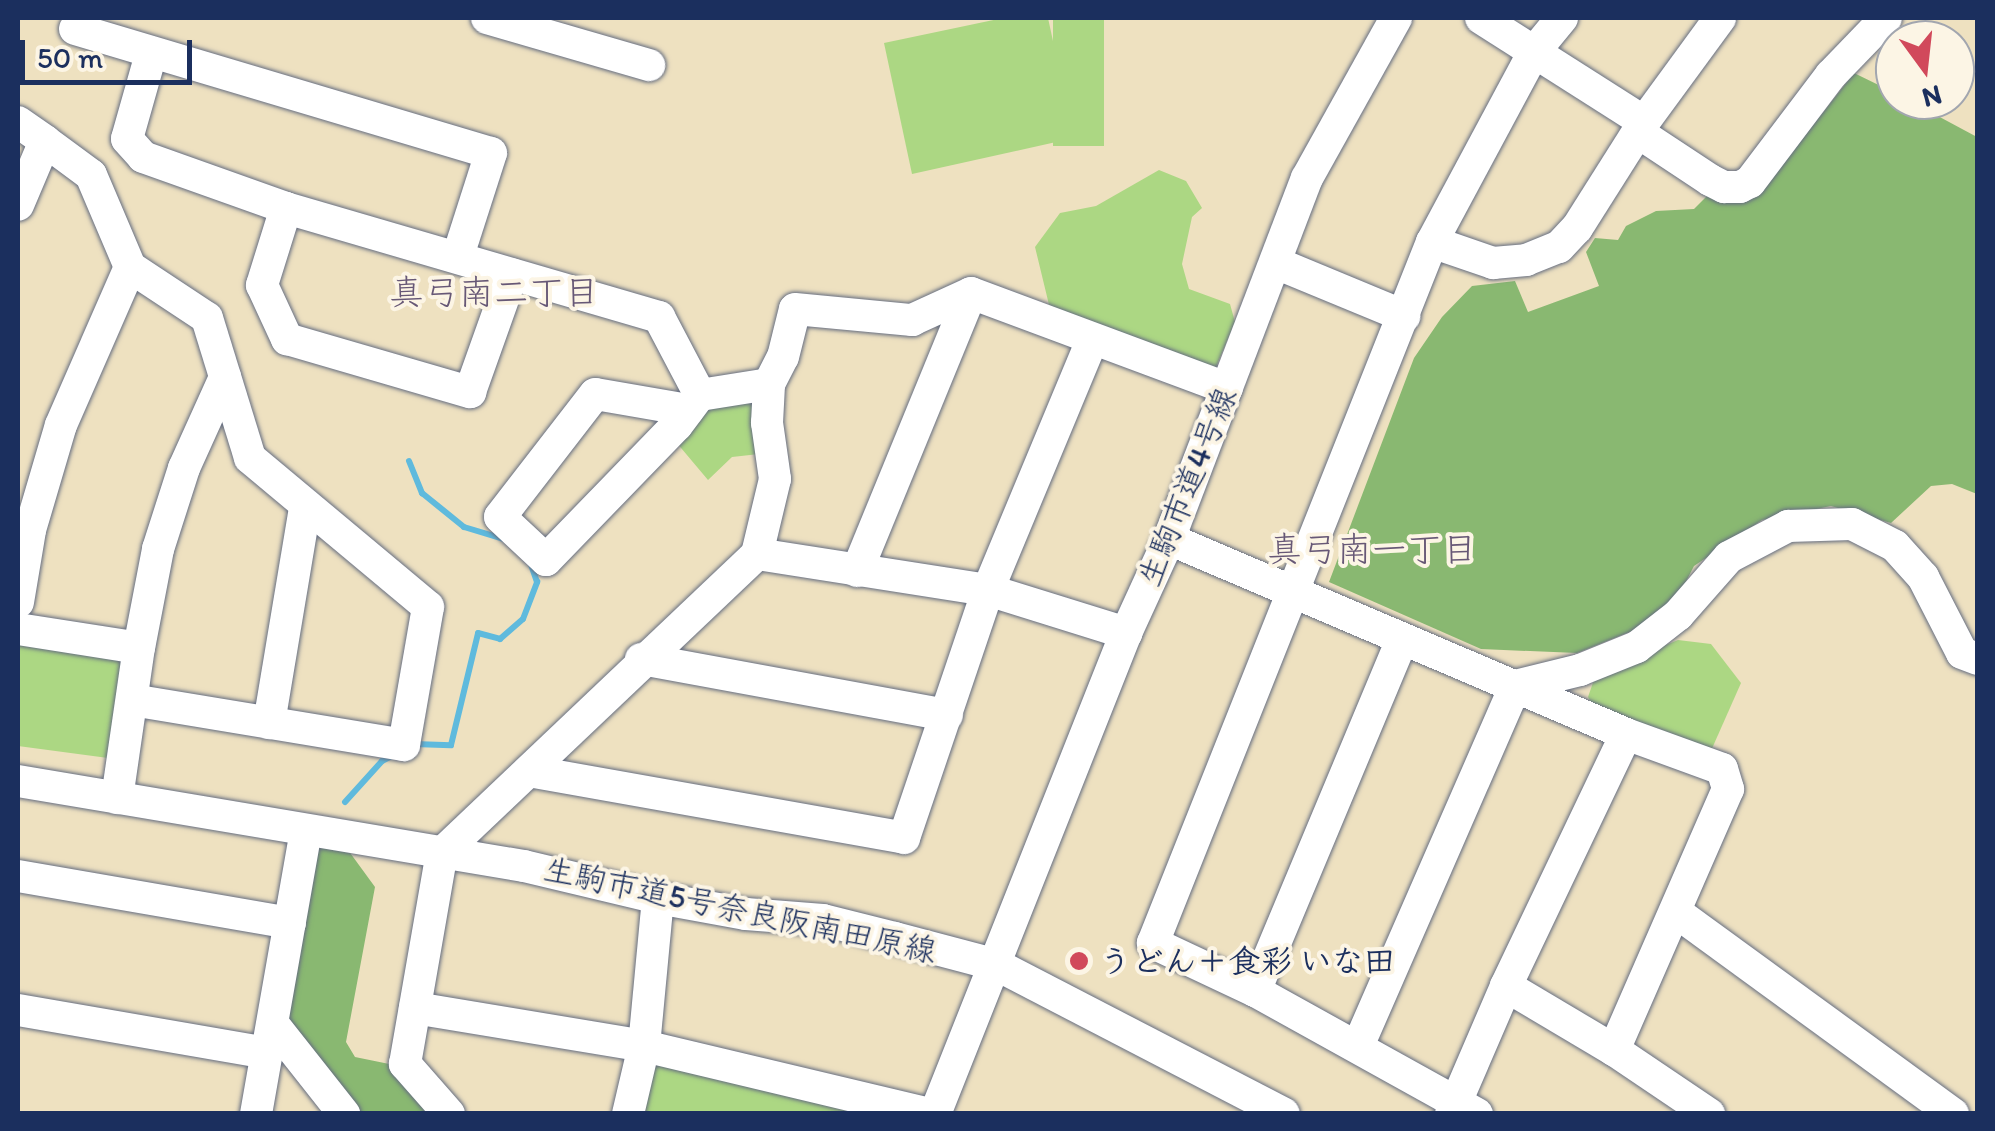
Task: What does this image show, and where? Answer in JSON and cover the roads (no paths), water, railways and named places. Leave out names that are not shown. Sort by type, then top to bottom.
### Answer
[{"type":"street","points":[[487,18],[650,65]]},
{"type":"street","points":[[1481,18],[1642,128],[1710,180],[1724,187],[1740,188],[1750,182],[1831,75],[1886,18]]},
{"type":"street","points":[[1562,18],[1534,52],[1432,242],[1153,943],[1358,1046],[1462,1109],[1506,986],[1626,734]]},
{"type":"street","points":[[1432,242],[1493,264],[1526,260],[1558,247],[1577,228],[1720,18]]},
{"type":"street","name":"生駒市道4号線","points":[[933,1114],[998,965],[1126,633],[1170,539],[1307,178],[1387,22]]},
{"type":"street","points":[[75,29],[490,153],[458,256]]},
{"type":"street","points":[[152,54],[127,139],[143,157],[286,208],[659,318],[694,402]]},
{"type":"street","points":[[18,122],[91,174],[130,268],[206,318],[250,458],[305,508],[428,606],[404,745],[133,700]]},
{"type":"street","points":[[18,205],[46,141]]},
{"type":"street","points":[[286,208],[262,285],[287,339],[470,392],[512,274]]},
{"type":"street","points":[[1276,263],[1404,316]]},
{"type":"street","points":[[18,602],[30,530],[62,426],[130,268]]},
{"type":"street","points":[[449,1114],[405,1064],[442,853],[757,554],[776,480],[767,422],[769,384],[784,358],[796,309],[912,320],[971,294],[1227,388]]},
{"type":"street","points":[[857,571],[971,294]]},
{"type":"street","points":[[528,771],[904,838],[988,590],[1092,340]]},
{"type":"street","points":[[117,798],[139,648],[169,517],[184,468],[225,377]]},
{"type":"street","points":[[694,402],[546,560],[500,517],[596,394],[694,402],[769,384]]},
{"type":"street","points":[[269,723],[305,508]]},
{"type":"street","points":[[1515,686],[1580,670],[1637,647],[1678,615],[1729,557],[1788,526],[1852,524],[1894,546],[1922,577],[1962,653],[1978,659]]},
{"type":"street","points":[[1170,539],[1626,734],[1722,769],[1728,788],[1614,1050]]},
{"type":"street","points":[[757,554],[988,590],[1126,633]]},
{"type":"street","points":[[18,629],[139,648]]},
{"type":"street","points":[[1255,991],[1402,639]]},
{"type":"street","points":[[641,660],[946,715]]},
{"type":"street","points":[[1358,1046],[1515,686]]},
{"type":"street","name":"生駒市道5号奈良阪南田原線","points":[[18,781],[524,866],[746,914],[823,920],[998,965],[1284,1114]]},
{"type":"street","points":[[256,1114],[306,830]]},
{"type":"street","points":[[18,876],[290,923]]},
{"type":"street","points":[[628,1114],[644,1046],[658,898]]},
{"type":"street","points":[[1676,912],[1953,1114]]},
{"type":"street","points":[[1506,986],[1614,1050],[1709,1114]]},
{"type":"street","points":[[415,1008],[644,1046],[933,1114]]},
{"type":"street","points":[[18,1010],[270,1039],[344,1114]]},
{"type":"waterway","points":[[409,461],[422,493],[464,527],[504,539]]},
{"type":"waterway","points":[[414,744],[451,745],[478,633],[500,639],[523,619],[537,582],[531,565]]},
{"type":"waterway","points":[[345,802],[382,761],[394,755]]},
{"type":"place","name":"うどん＋食彩 いな田","points":[[1079,961]]},
{"type":"district","name":"真弓南二丁目","points":[[494,292]]},
{"type":"district","name":"真弓南一丁目","points":[[1372,549]]}]
